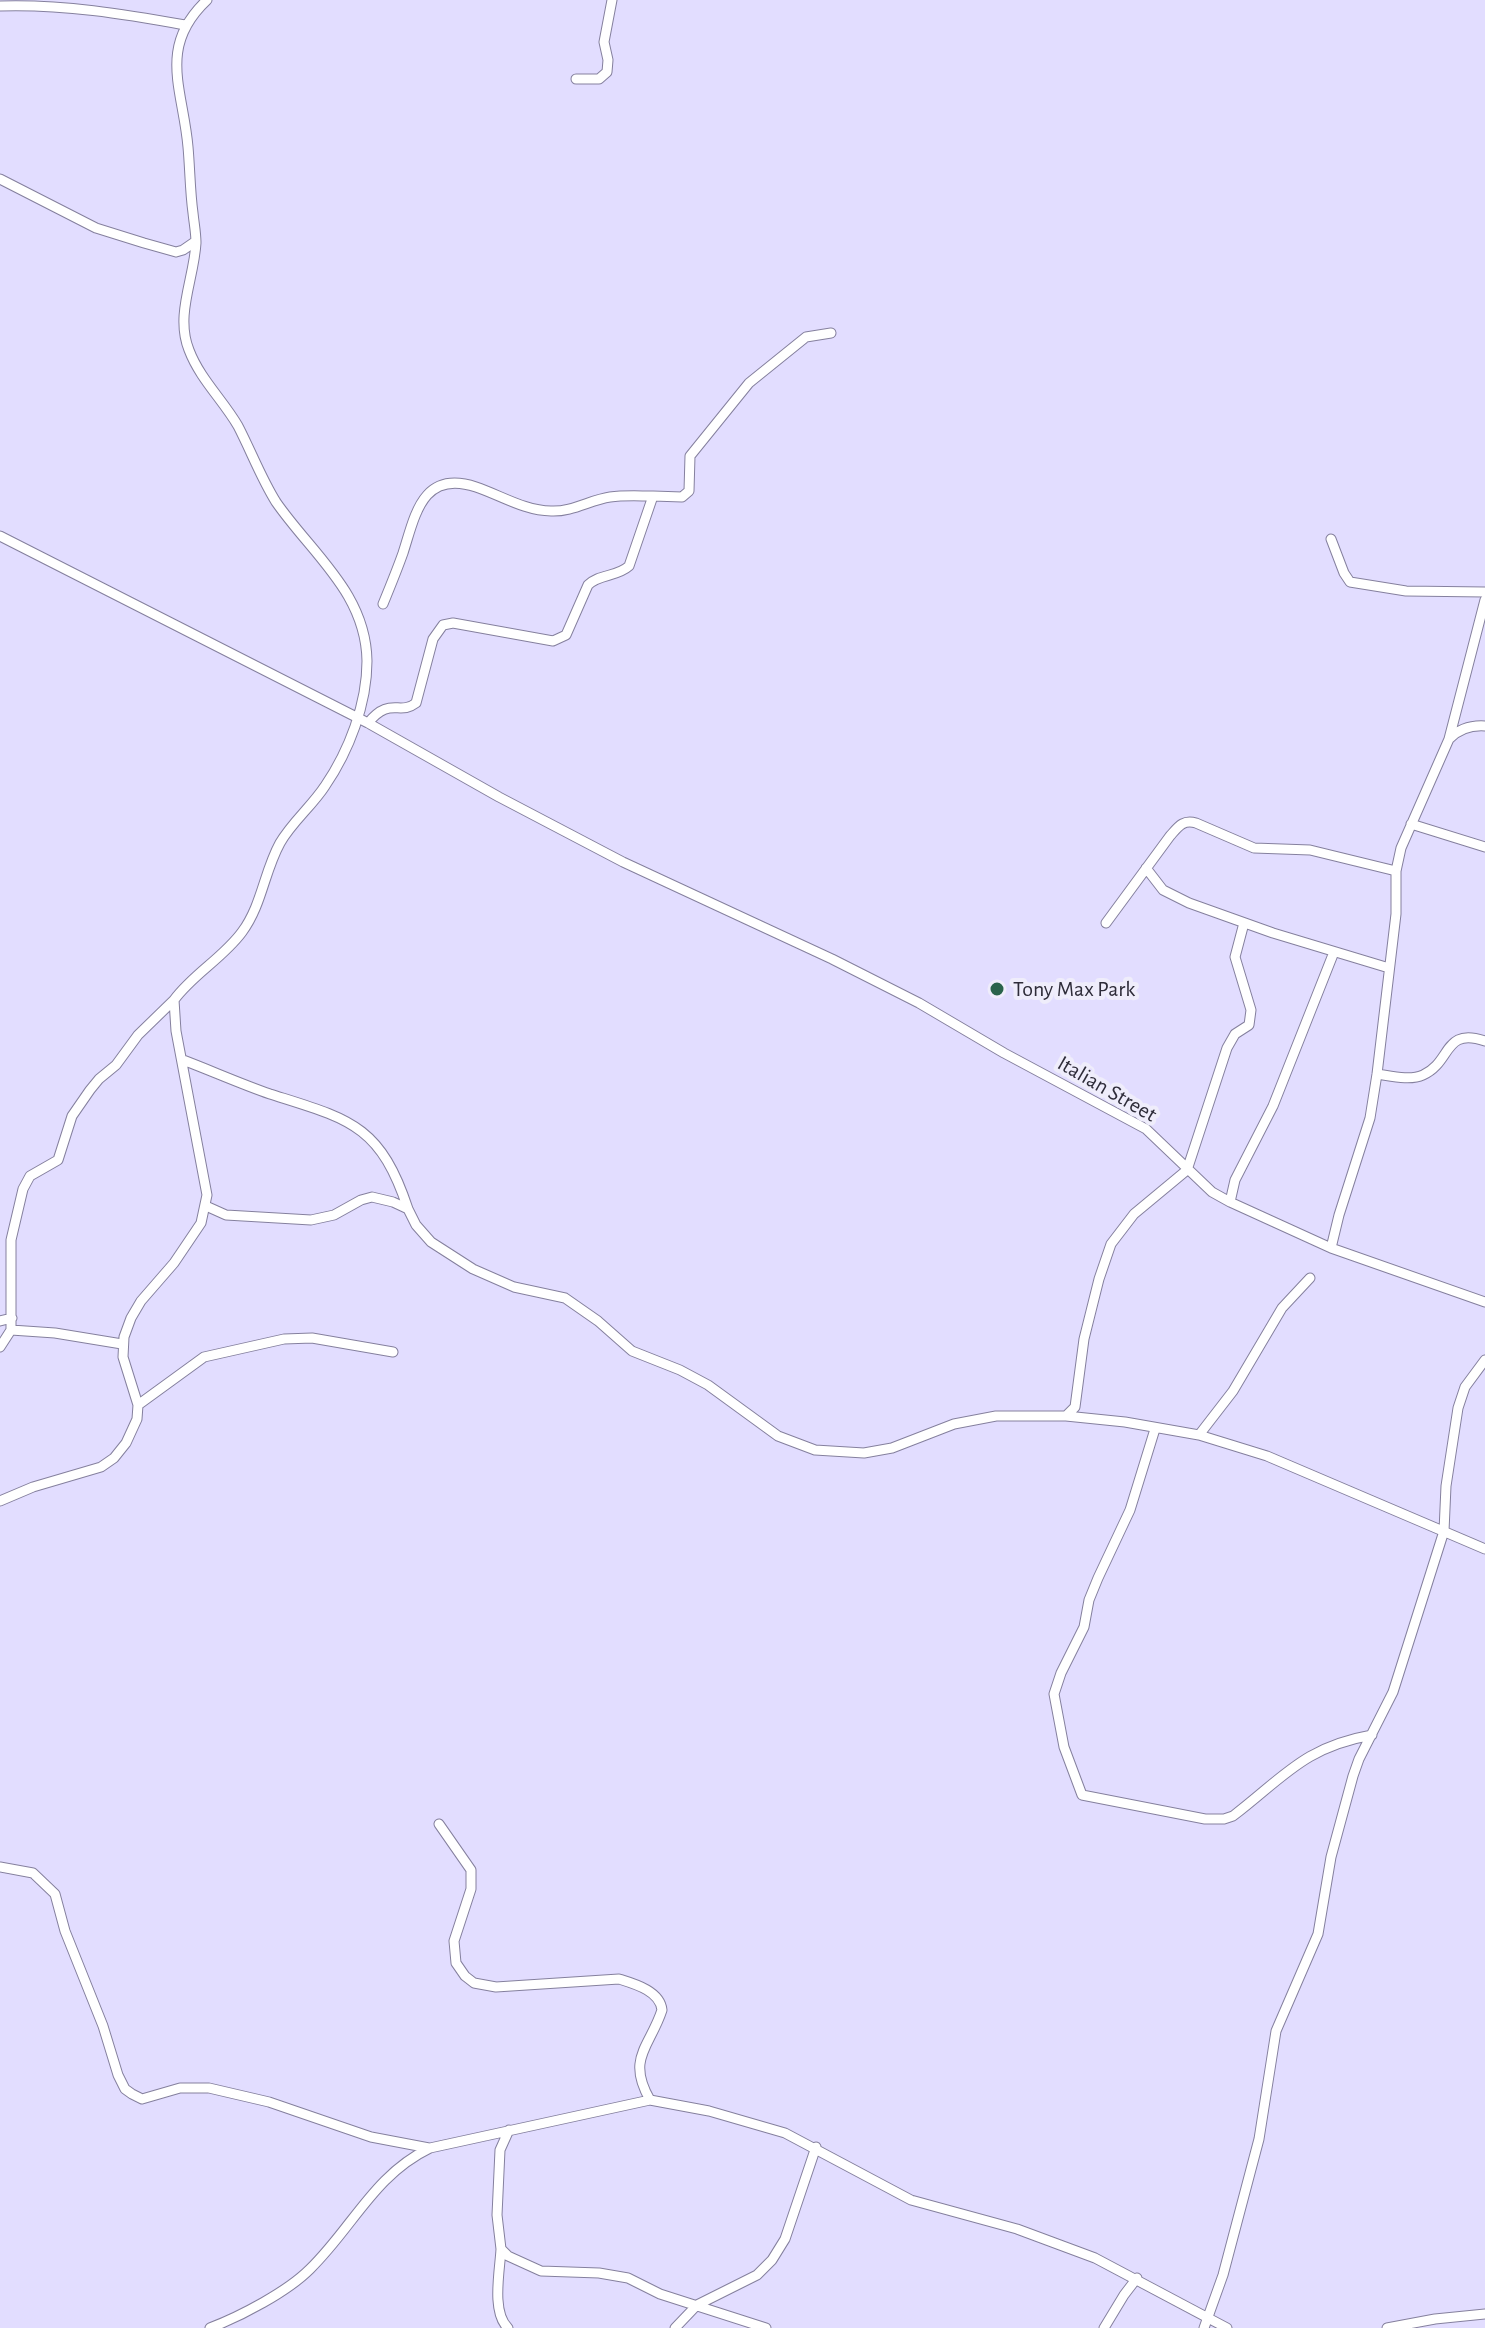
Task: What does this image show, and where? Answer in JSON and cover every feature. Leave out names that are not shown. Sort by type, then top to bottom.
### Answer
[{"type":"street","points":[[207,0],[185,25],[175,58],[189,147],[196,241],[193,273],[182,318],[183,329],[189,353],[237,426],[277,503],[333,570],[353,601],[364,636],[367,662],[364,720]]},
{"type":"street","points":[[576,79],[599,79],[607,72],[604,42],[612,0]]},
{"type":"street","points":[[0,6],[31,5],[106,11],[185,25]]},
{"type":"street","points":[[0,179],[96,228],[132,240],[176,252],[196,241]]},
{"type":"street","points":[[383,604],[417,506],[429,492],[441,486],[466,485],[550,512],[612,497],[675,498],[686,495],[689,491],[690,456],[749,383],[806,337],[831,333]]},
{"type":"street","points":[[0,1347],[11,1330],[11,1240],[25,1183],[30,1176],[58,1160],[72,1116],[99,1079],[116,1065],[138,1035],[184,987],[227,950],[253,916],[279,844],[325,787],[364,720],[384,708],[410,708],[416,703],[433,639],[443,625],[453,623],[553,641],[566,635],[588,585],[593,580],[629,566],[653,496]]},
{"type":"street","name":"Italian Street","points":[[0,536],[364,720],[499,797],[623,862],[919,1003],[1004,1053],[1146,1129],[1212,1192],[1230,1202],[1331,1248],[1485,1302]]},
{"type":"street","points":[[1331,539],[1350,582],[1406,591],[1485,592]]},
{"type":"street","points":[[1331,1248],[1370,1118],[1396,914],[1396,871],[1411,824],[1449,739],[1485,600]]},
{"type":"street","points":[[1449,739],[1455,732],[1467,727],[1485,726]]},
{"type":"street","points":[[1106,923],[1178,827],[1187,821],[1254,848],[1310,850],[1396,871]]},
{"type":"street","points":[[1411,824],[1485,847]]},
{"type":"street","points":[[1146,868],[1163,890],[1189,903],[1389,968]]},
{"type":"street","points":[[1066,1416],[1075,1407],[1084,1339],[1111,1244],[1134,1214],[1187,1170],[1227,1048],[1235,1034],[1249,1025],[1251,1018],[1235,957],[1244,923]]},
{"type":"street","points":[[1230,1202],[1235,1180],[1273,1106],[1334,952]]},
{"type":"street","points":[[0,1501],[33,1487],[101,1467],[114,1458],[126,1443],[137,1419],[138,1405],[122,1344],[141,1301],[188,1245],[201,1223],[207,1195],[176,1031],[174,1000]]},
{"type":"street","points":[[1377,1074],[1421,1076],[1460,1038],[1470,1036],[1485,1041]]},
{"type":"street","points":[[183,1060],[267,1093],[332,1112],[369,1137],[388,1159],[416,1225],[431,1242],[473,1269],[514,1287],[565,1298],[598,1321],[632,1351],[708,1385],[778,1436],[815,1450],[864,1453],[917,1440],[954,1424],[996,1416],[1066,1416],[1199,1435],[1267,1456],[1485,1549]]},
{"type":"street","points":[[206,1206],[226,1215],[296,1220],[321,1219],[372,1197],[408,1209]]},
{"type":"street","points":[[1199,1435],[1233,1391],[1282,1308],[1310,1278]]},
{"type":"street","points":[[0,1321],[12,1318]]},
{"type":"street","points":[[11,1330],[55,1333],[122,1344]]},
{"type":"street","points":[[138,1405],[204,1357],[284,1339],[312,1338],[393,1352]]},
{"type":"street","points":[[1204,2328],[1223,2275],[1259,2139],[1276,2031],[1318,1934],[1338,1825],[1359,1759],[1393,1692],[1444,1531],[1446,1486],[1458,1408],[1465,1387],[1485,1360]]},
{"type":"street","points":[[1155,1429],[1130,1510],[1098,1578],[1089,1600],[1084,1627],[1054,1694],[1064,1747],[1082,1795],[1205,1819],[1224,1819],[1233,1816],[1282,1773],[1308,1756],[1348,1739],[1372,1735]]},
{"type":"street","points":[[439,1824],[471,1870],[471,1889],[454,1941],[456,1963],[465,1976],[474,1983],[496,1987],[619,1979],[658,1998],[662,2010],[642,2054],[641,2082],[650,2100]]},
{"type":"street","points":[[0,1867],[33,1873],[55,1894],[65,1931],[103,2026],[118,2075],[125,2089],[132,2094],[142,2099],[180,2088],[222,2091],[269,2102],[371,2137],[430,2148]]},
{"type":"street","points":[[210,2328],[226,2325],[308,2271],[397,2167],[430,2148],[650,2100],[761,2124],[816,2147],[911,2200],[1017,2229],[1095,2258],[1227,2328]]},
{"type":"street","points":[[508,2328],[500,2318],[501,2249],[497,2224],[500,2150],[509,2130]]},
{"type":"street","points":[[675,2328],[697,2305],[757,2275],[772,2260],[785,2239],[816,2147]]},
{"type":"street","points":[[501,2249],[541,2271],[599,2273],[628,2278],[660,2294],[766,2328]]},
{"type":"street","points":[[1104,2328],[1137,2278]]},
{"type":"street","points":[[1387,2328],[1485,2314]]},
{"type":"place","name":"Tony Max Park","points":[[997,989]]}]
